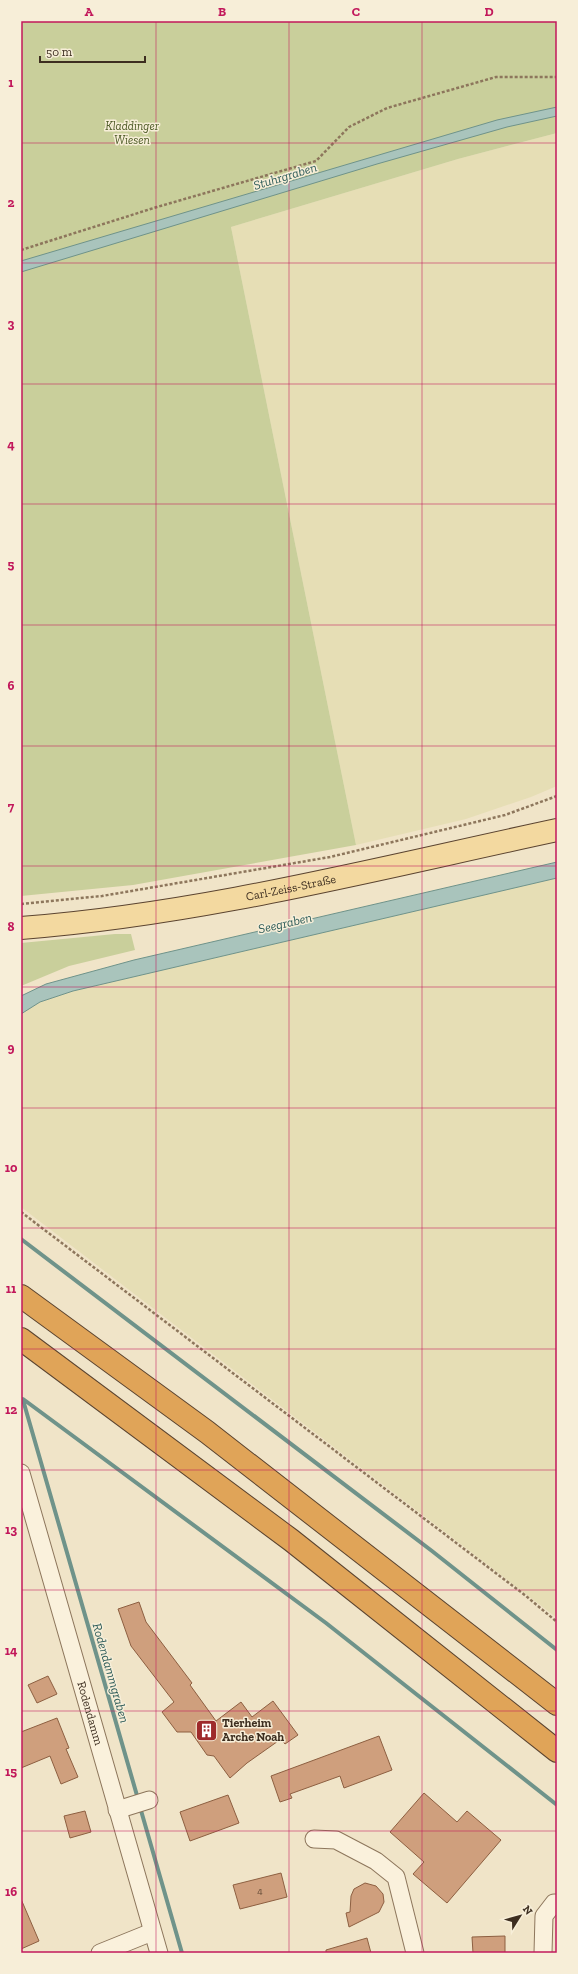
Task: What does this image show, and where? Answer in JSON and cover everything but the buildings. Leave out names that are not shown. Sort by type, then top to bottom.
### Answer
[{"type":"highway","points":[[21,1296],[207,1432],[557,1704]]},
{"type":"highway","points":[[21,1339],[291,1540],[557,1751]]},
{"type":"main road","name":"Carl-Zeiss-Straße","points":[[21,928],[129,917],[256,896],[557,830]]},
{"type":"street","name":"Rodendamm","points":[[21,1473],[24,1492],[123,1808],[152,1932],[159,1953]]},
{"type":"street","points":[[123,1808],[149,1800]]},
{"type":"street","points":[[314,1839],[336,1840],[376,1861],[396,1877],[415,1953]]},
{"type":"street","points":[[543,1953],[544,1916],[554,1903],[557,1903]]},
{"type":"street","points":[[100,1953],[152,1932]]},
{"type":"path","points":[[21,250],[157,207],[316,161],[349,127],[387,108],[496,77],[557,77]]},
{"type":"path","points":[[21,904],[102,896],[330,857],[505,815],[557,796]]},
{"type":"path","points":[[21,1212],[526,1596],[557,1622]]},
{"type":"shaded area","points":[[557,133],[557,786],[531,797],[466,819],[356,845],[231,227],[458,159]]},
{"type":"shaded area","points":[[557,878],[557,1618],[21,1207],[21,1014],[40,1002],[73,991]]},
{"type":"green space","name":"Kladdinger Wiesen","points":[[21,21],[557,21],[557,133],[458,159],[231,227],[356,845],[133,885],[21,896]]},
{"type":"green space","points":[[115,934],[131,934],[135,950],[69,966],[21,986],[21,943]]},
{"type":"water","points":[[557,107],[557,116],[507,127],[377,164],[21,272],[21,261],[497,120]]},
{"type":"water","points":[[557,862],[557,878],[73,991],[40,1002],[21,1014],[21,996],[46,984],[134,960]]},
{"type":"waterway","points":[[21,1239],[432,1551],[557,1650]]},
{"type":"waterway","points":[[23,1399],[326,1623],[557,1805]]},
{"type":"waterway","name":"Rodendammgraben","points":[[23,1400],[138,1799]]},
{"type":"waterway","name":"Rodendammgraben","points":[[140,1807],[182,1953]]},
{"type":"place","name":"Tierheim Arche Noah","points":[[206,1730]]},
{"type":"water label","name":"Stuhrgraben","points":[[285,176]]},
{"type":"water label","name":"Seegraben","points":[[285,923]]}]
